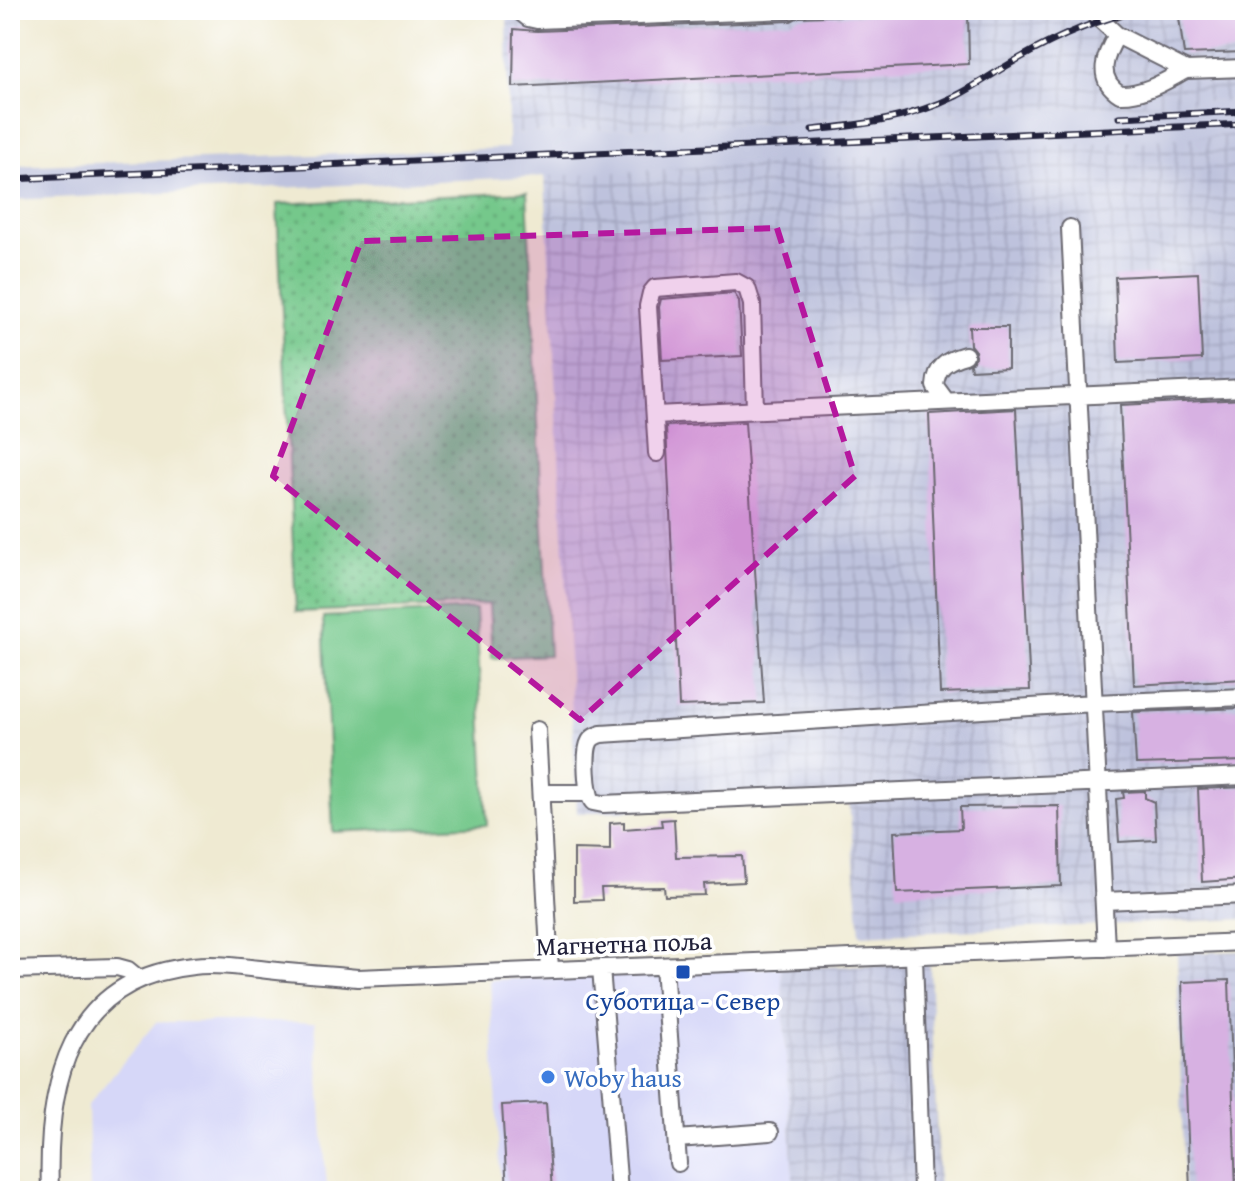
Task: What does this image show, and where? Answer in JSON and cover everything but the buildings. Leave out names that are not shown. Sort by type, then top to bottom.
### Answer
[{"type":"street","points":[[518,10],[528,18],[537,20],[791,10]]},
{"type":"street","points":[[1094,14],[1118,10]]},
{"type":"street","points":[[1094,14],[1117,35],[1186,70]]},
{"type":"street","points":[[1117,35],[1107,53],[1104,68],[1108,83],[1120,94],[1137,93],[1186,70],[1245,68]]},
{"type":"street","points":[[1070,228],[1106,948]]},
{"type":"street","points":[[657,453],[648,306],[652,290],[658,287],[736,282],[747,288],[752,304],[755,410]]},
{"type":"street","points":[[946,401],[935,386],[936,374],[950,359],[965,355]]},
{"type":"street","points":[[655,415],[1245,388]]},
{"type":"street","points":[[1245,697],[1094,703],[601,734],[592,738],[588,745],[587,793],[593,802],[603,804],[1245,776]]},
{"type":"street","points":[[537,730],[550,970]]},
{"type":"street","points":[[541,793],[587,793]]},
{"type":"street","points":[[1104,901],[1245,895]]},
{"type":"street","name":"Магнетна поља","points":[[139,979],[162,971],[213,965],[358,978],[1245,942]]},
{"type":"street","points":[[914,957],[922,1191]]},
{"type":"street","points":[[664,966],[678,1163]]},
{"type":"street","points":[[10,970],[117,967],[128,970],[139,979],[105,1002],[71,1042],[59,1074],[52,1111],[50,1191]]},
{"type":"street","points":[[601,968],[619,1191]]},
{"type":"street","points":[[677,1139],[770,1132]]},
{"type":"highlighted area","points":[[777,228],[855,476],[580,720],[273,476],[361,241]]},
{"type":"shaded area","points":[[507,10],[1245,10],[1245,100],[508,134]]},
{"type":"shaded area","points":[[1245,100],[1245,134],[548,176],[10,200],[10,166],[508,148],[508,134]]},
{"type":"shaded area","points":[[1245,125],[1245,919],[860,935],[849,800],[577,813],[544,159]]},
{"type":"shaded area","points":[[1245,951],[1245,1191],[1184,1191],[1177,953]]},
{"type":"shaded area","points":[[930,965],[939,1191],[794,1191],[781,967]]},
{"type":"shaded area","points":[[781,967],[794,1191],[501,1191],[490,980]]},
{"type":"shaded area","points":[[156,1022],[315,1022],[327,1191],[90,1191],[88,1105]]},
{"type":"green space","points":[[527,192],[549,655],[492,658],[489,604],[296,612],[277,204]]},
{"type":"green space","points":[[476,609],[487,825],[333,832],[323,617]]},
{"type":"railway","points":[[812,130],[903,116],[939,104],[1063,36],[1140,10]]},
{"type":"railway","points":[[1119,117],[1245,111]]},
{"type":"railway","points":[[10,179],[1245,124]]},
{"type":"place","name":"Суботица - Север","points":[[683,972]]},
{"type":"place","name":"Woby haus","points":[[548,1077]]}]
